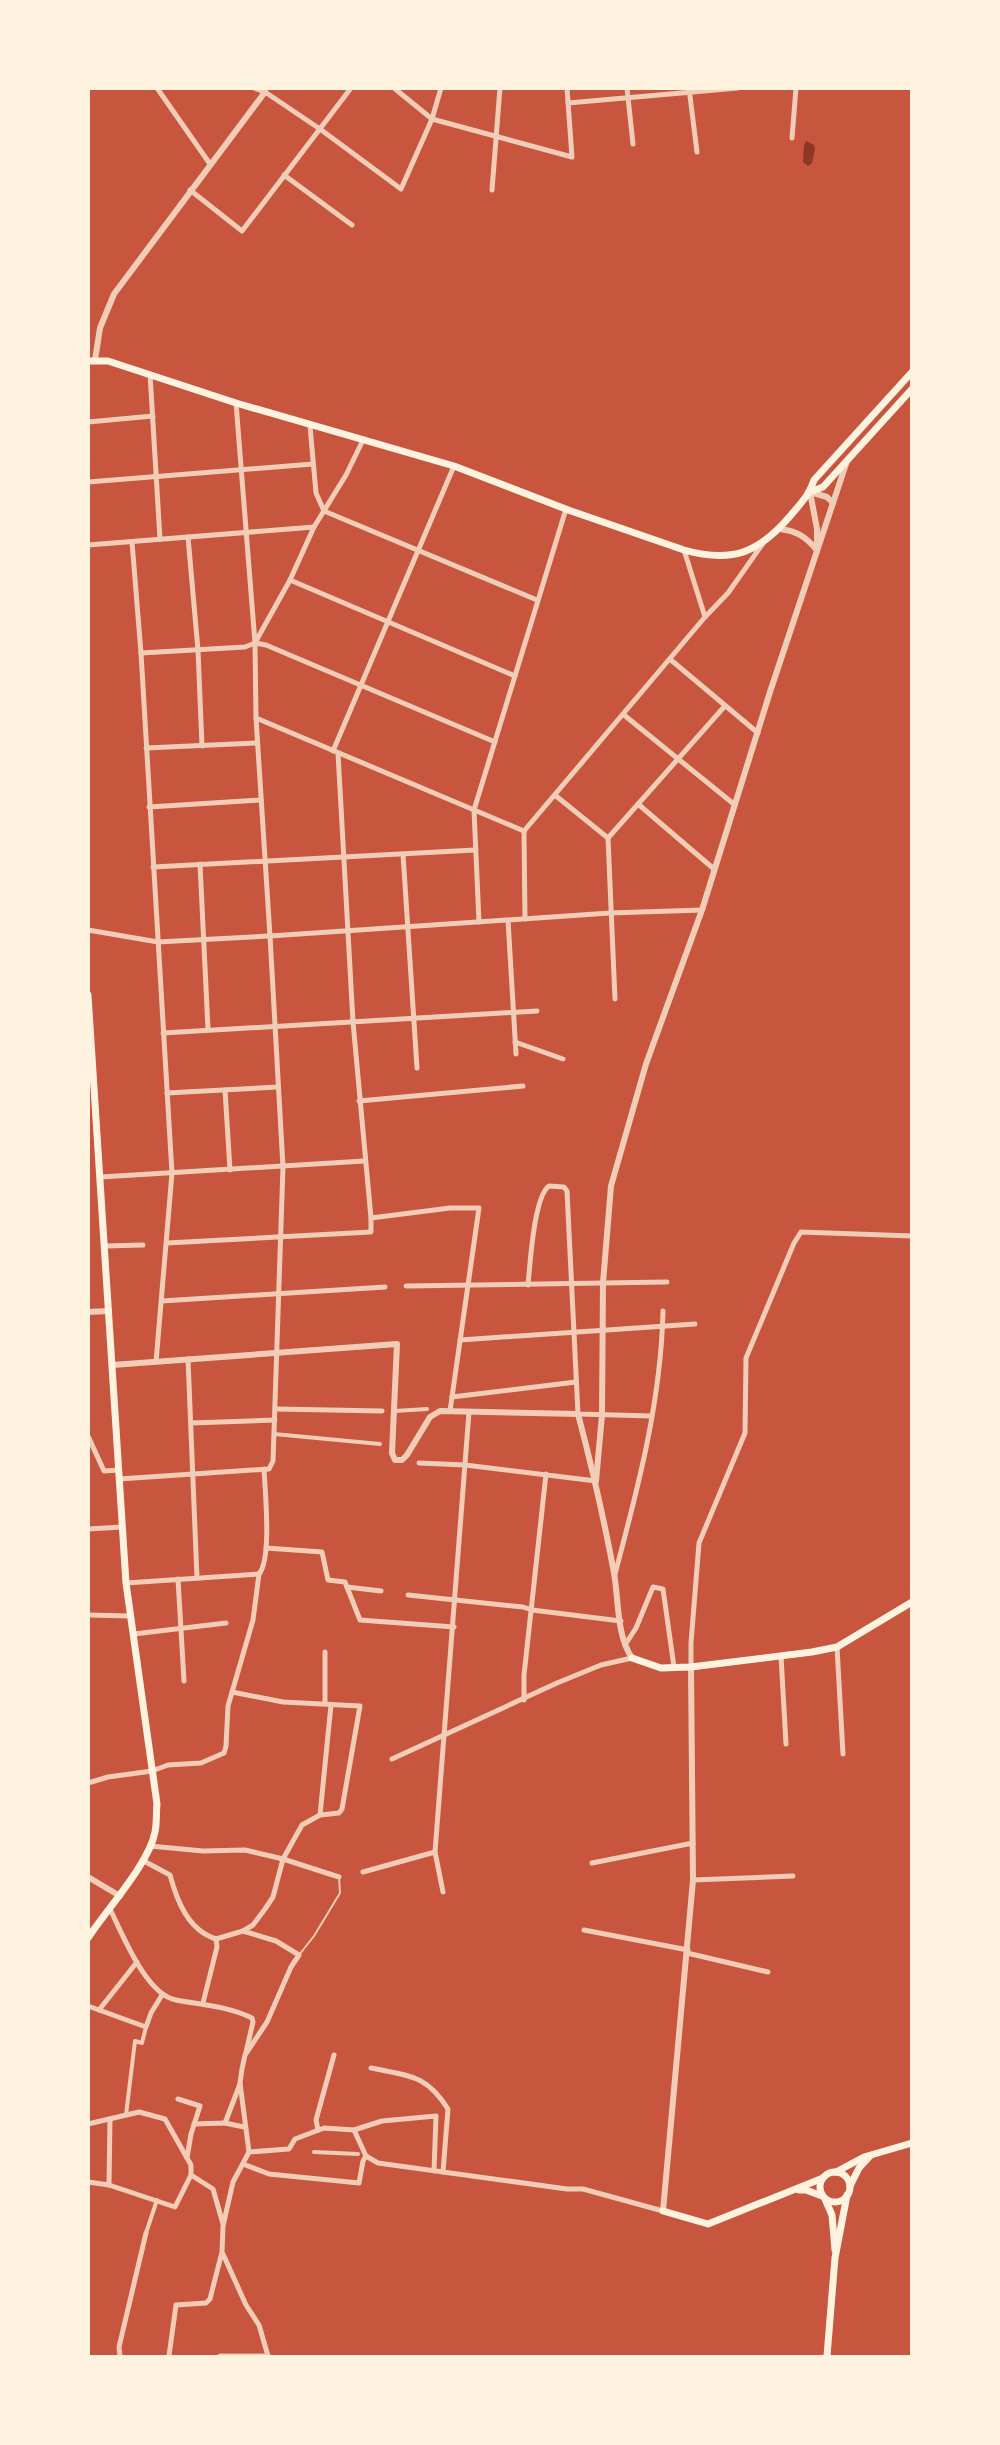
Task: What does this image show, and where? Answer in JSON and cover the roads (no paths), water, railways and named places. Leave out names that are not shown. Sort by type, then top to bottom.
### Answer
[{"type":"main road","points":[[92,361],[108,361],[310,426],[454,466],[566,510],[684,550],[713,556],[746,553],[780,529],[810,492],[814,480],[912,372]]},
{"type":"main road","points":[[810,492],[823,487],[912,389]]},
{"type":"main road","points":[[88,995],[126,1583],[157,1803],[155,1832],[150,1846],[120,1896],[88,1938]]},
{"type":"main road","points":[[632,1658],[661,1668],[691,1667],[837,1647],[912,1602]]},
{"type":"main road","points":[[663,2211],[708,2224],[793,2191],[872,2155],[912,2143]]},
{"type":"main road","points":[[827,2356],[835,2258],[847,2195],[859,2168],[872,2155]]},
{"type":"main road","points":[[835,2172],[847,2178],[850,2187]]},
{"type":"main road","points":[[823,2178],[820,2186],[832,2215],[835,2258]]},
{"type":"main road","points":[[793,2191],[806,2190],[830,2201],[840,2201],[847,2195]]},
{"type":"street","points":[[157,88],[210,165]]},
{"type":"street","points":[[254,88],[266,90],[400,189],[432,119],[441,88]]},
{"type":"street","points":[[190,190],[242,231],[351,88]]},
{"type":"street","points":[[394,88],[432,119],[572,158],[567,88]]},
{"type":"street","points":[[492,190],[500,88]]},
{"type":"street","points":[[627,88],[633,144]]},
{"type":"street","points":[[568,103],[689,90],[738,88]]},
{"type":"street","points":[[792,138],[796,88]]},
{"type":"street","points":[[92,361],[100,328],[114,294],[266,90]]},
{"type":"street","points":[[689,90],[697,152]]},
{"type":"street","points":[[285,175],[352,225]]},
{"type":"street","points":[[150,374],[160,539]]},
{"type":"street","points":[[119,1479],[269,1469],[273,1461],[283,1167],[257,743],[255,643],[236,403]]},
{"type":"street","points":[[88,422],[153,416]]},
{"type":"street","points":[[310,426],[316,493],[324,511],[537,600]]},
{"type":"street","points":[[255,643],[290,580],[314,527],[363,440]]},
{"type":"street","points":[[596,1481],[602,1415],[603,1283],[611,1186],[646,1064],[702,910],[847,460]]},
{"type":"street","points":[[88,482],[313,464]]},
{"type":"street","points":[[167,1243],[371,1232],[353,1022],[335,752],[454,466]]},
{"type":"street","points":[[817,549],[817,529],[810,492],[827,497],[833,504]]},
{"type":"street","points":[[479,922],[474,810],[566,510]]},
{"type":"street","points":[[88,545],[314,527]]},
{"type":"street","points":[[780,529],[796,531],[817,549]]},
{"type":"street","points":[[188,537],[198,650],[202,746]]},
{"type":"street","points":[[132,542],[141,652],[172,1173],[156,1362]]},
{"type":"street","points":[[525,919],[524,831],[734,585],[764,542]]},
{"type":"street","points":[[684,550],[705,617]]},
{"type":"street","points":[[290,580],[515,676]]},
{"type":"street","points":[[141,652],[245,647],[255,643],[266,645],[495,742]]},
{"type":"street","points":[[671,660],[724,707],[758,733]]},
{"type":"street","points":[[615,999],[608,838],[724,707]]},
{"type":"street","points":[[624,715],[735,805]]},
{"type":"street","points":[[256,718],[524,831]]},
{"type":"street","points":[[146,748],[257,743]]},
{"type":"street","points":[[556,796],[608,838]]},
{"type":"street","points":[[150,807],[261,800]]},
{"type":"street","points":[[638,804],[714,869]]},
{"type":"street","points":[[153,867],[475,850]]},
{"type":"street","points":[[403,854],[417,1068]]},
{"type":"street","points":[[200,864],[208,1029]]},
{"type":"street","points":[[88,930],[158,942],[610,912],[702,910]]},
{"type":"street","points":[[508,920],[516,1054]]},
{"type":"street","points":[[163,1033],[537,1011]]},
{"type":"street","points":[[515,1042],[563,1059]]},
{"type":"street","points":[[359,1101],[524,1086]]},
{"type":"street","points":[[166,1093],[278,1087]]},
{"type":"street","points":[[225,1090],[230,1170]]},
{"type":"street","points":[[101,1177],[364,1161]]},
{"type":"street","points":[[392,1759],[601,1665],[632,1658],[624,1646],[615,1576],[596,1481],[578,1414],[567,1191],[564,1187],[549,1186],[543,1189],[528,1285]]},
{"type":"street","points":[[370,1218],[450,1208],[479,1208],[450,1411]]},
{"type":"street","points":[[354,2130],[366,2157],[378,2163],[567,2189],[583,2189],[663,2211],[693,1880],[691,1643],[699,1543],[745,1433],[746,1358],[794,1243],[801,1232],[912,1236]]},
{"type":"street","points":[[105,1246],[143,1245]]},
{"type":"street","points":[[406,1286],[667,1282]]},
{"type":"street","points":[[162,1301],[385,1287]]},
{"type":"street","points":[[88,1312],[109,1311]]},
{"type":"street","points":[[615,1576],[632,1512],[652,1416],[662,1352],[663,1311]]},
{"type":"street","points":[[460,1340],[695,1324]]},
{"type":"street","points":[[112,1365],[398,1344],[392,1453],[395,1460],[402,1460],[430,1417],[440,1411],[652,1416]]},
{"type":"street","points":[[188,1359],[197,1578]]},
{"type":"street","points":[[452,1397],[576,1382]]},
{"type":"street","points":[[276,1409],[382,1411]]},
{"type":"street","points":[[394,1411],[427,1409]]},
{"type":"street","points":[[443,1892],[435,1852],[469,1412]]},
{"type":"street","points":[[191,1423],[275,1420]]},
{"type":"street","points":[[274,1434],[380,1444]]},
{"type":"street","points":[[88,1436],[104,1471],[119,1470]]},
{"type":"street","points":[[419,1462],[465,1465],[596,1481]]},
{"type":"street","points":[[88,1783],[108,1777],[152,1771],[168,1765],[201,1763],[224,1753],[226,1720],[253,1620],[259,1574],[262,1571],[266,1548],[264,1469]]},
{"type":"street","points":[[524,1700],[524,1675],[546,1474]]},
{"type":"street","points":[[88,1529],[122,1527]]},
{"type":"street","points":[[266,1548],[322,1552],[328,1580],[345,1582],[360,1620],[454,1627]]},
{"type":"street","points":[[126,1583],[259,1574]]},
{"type":"street","points":[[178,1579],[184,1682]]},
{"type":"street","points":[[347,1587],[381,1591]]},
{"type":"street","points":[[624,1646],[636,1628],[653,1587],[663,1589],[674,1667]]},
{"type":"street","points":[[408,1594],[621,1621]]},
{"type":"street","points":[[88,1615],[131,1616]]},
{"type":"street","points":[[134,1634],[226,1623]]},
{"type":"street","points":[[837,1647],[843,1754]]},
{"type":"street","points":[[320,1815],[328,1704],[325,1652]]},
{"type":"street","points":[[781,1656],[786,1744]]},
{"type":"street","points":[[142,1860],[170,1875],[176,1898],[185,1914],[208,1936],[216,1939],[243,1931],[253,1925],[273,1897],[283,1858],[302,1825],[320,1815],[339,1813],[342,1809],[360,1706],[283,1702],[232,1692]]},
{"type":"street","points":[[592,1863],[693,1843]]},
{"type":"street","points":[[150,1846],[203,1851],[245,1850],[283,1858],[339,1877]]},
{"type":"street","points":[[363,1872],[435,1852]]},
{"type":"street","points":[[693,1880],[793,1876]]},
{"type":"street","points":[[88,1877],[120,1896]]},
{"type":"street","points":[[110,1909],[145,1976],[162,1995],[173,2000],[219,2006],[252,2018],[240,2083],[225,2123]]},
{"type":"street","points":[[584,1930],[768,1972]]},
{"type":"street","points":[[243,1931],[276,1941],[299,1955],[291,1966],[267,2022],[245,2055]]},
{"type":"street","points":[[203,2003],[217,1947],[216,1939]]},
{"type":"street","points":[[99,2010],[137,1962]]},
{"type":"street","points":[[126,2115],[135,2041],[142,2043],[151,2013],[162,1995]]},
{"type":"street","points":[[88,2006],[146,2027]]},
{"type":"street","points":[[318,2130],[316,2120],[334,2055]]},
{"type":"street","points":[[371,2068],[418,2077],[430,2086],[442,2100],[448,2109],[443,2172]]},
{"type":"street","points":[[169,2356],[176,2305],[206,2303],[210,2299],[222,2252],[223,2226],[233,2182],[249,2152],[240,2083]]},
{"type":"street","points":[[178,2099],[200,2106],[187,2158]]},
{"type":"street","points":[[88,2124],[139,2112],[165,2119],[191,2165],[191,2175],[175,2207],[109,2186],[88,2182]]},
{"type":"street","points":[[249,2152],[290,2149],[295,2139],[318,2130],[354,2130],[382,2121],[435,2116],[434,2171]]},
{"type":"street","points":[[109,2186],[110,2119]]},
{"type":"street","points":[[194,2124],[225,2123],[244,2127]]},
{"type":"street","points":[[314,2152],[358,2154]]},
{"type":"street","points":[[243,2164],[269,2174],[359,2183],[363,2161],[366,2157]]},
{"type":"street","points":[[191,2175],[213,2189],[223,2226]]},
{"type":"street","points":[[120,2356],[119,2348],[146,2233],[157,2200]]},
{"type":"street","points":[[220,2356],[268,2356],[259,2325],[246,2305],[222,2252]]},
{"type":"lane","points":[[299,1955],[314,1936],[340,1893],[339,1877]]}]
